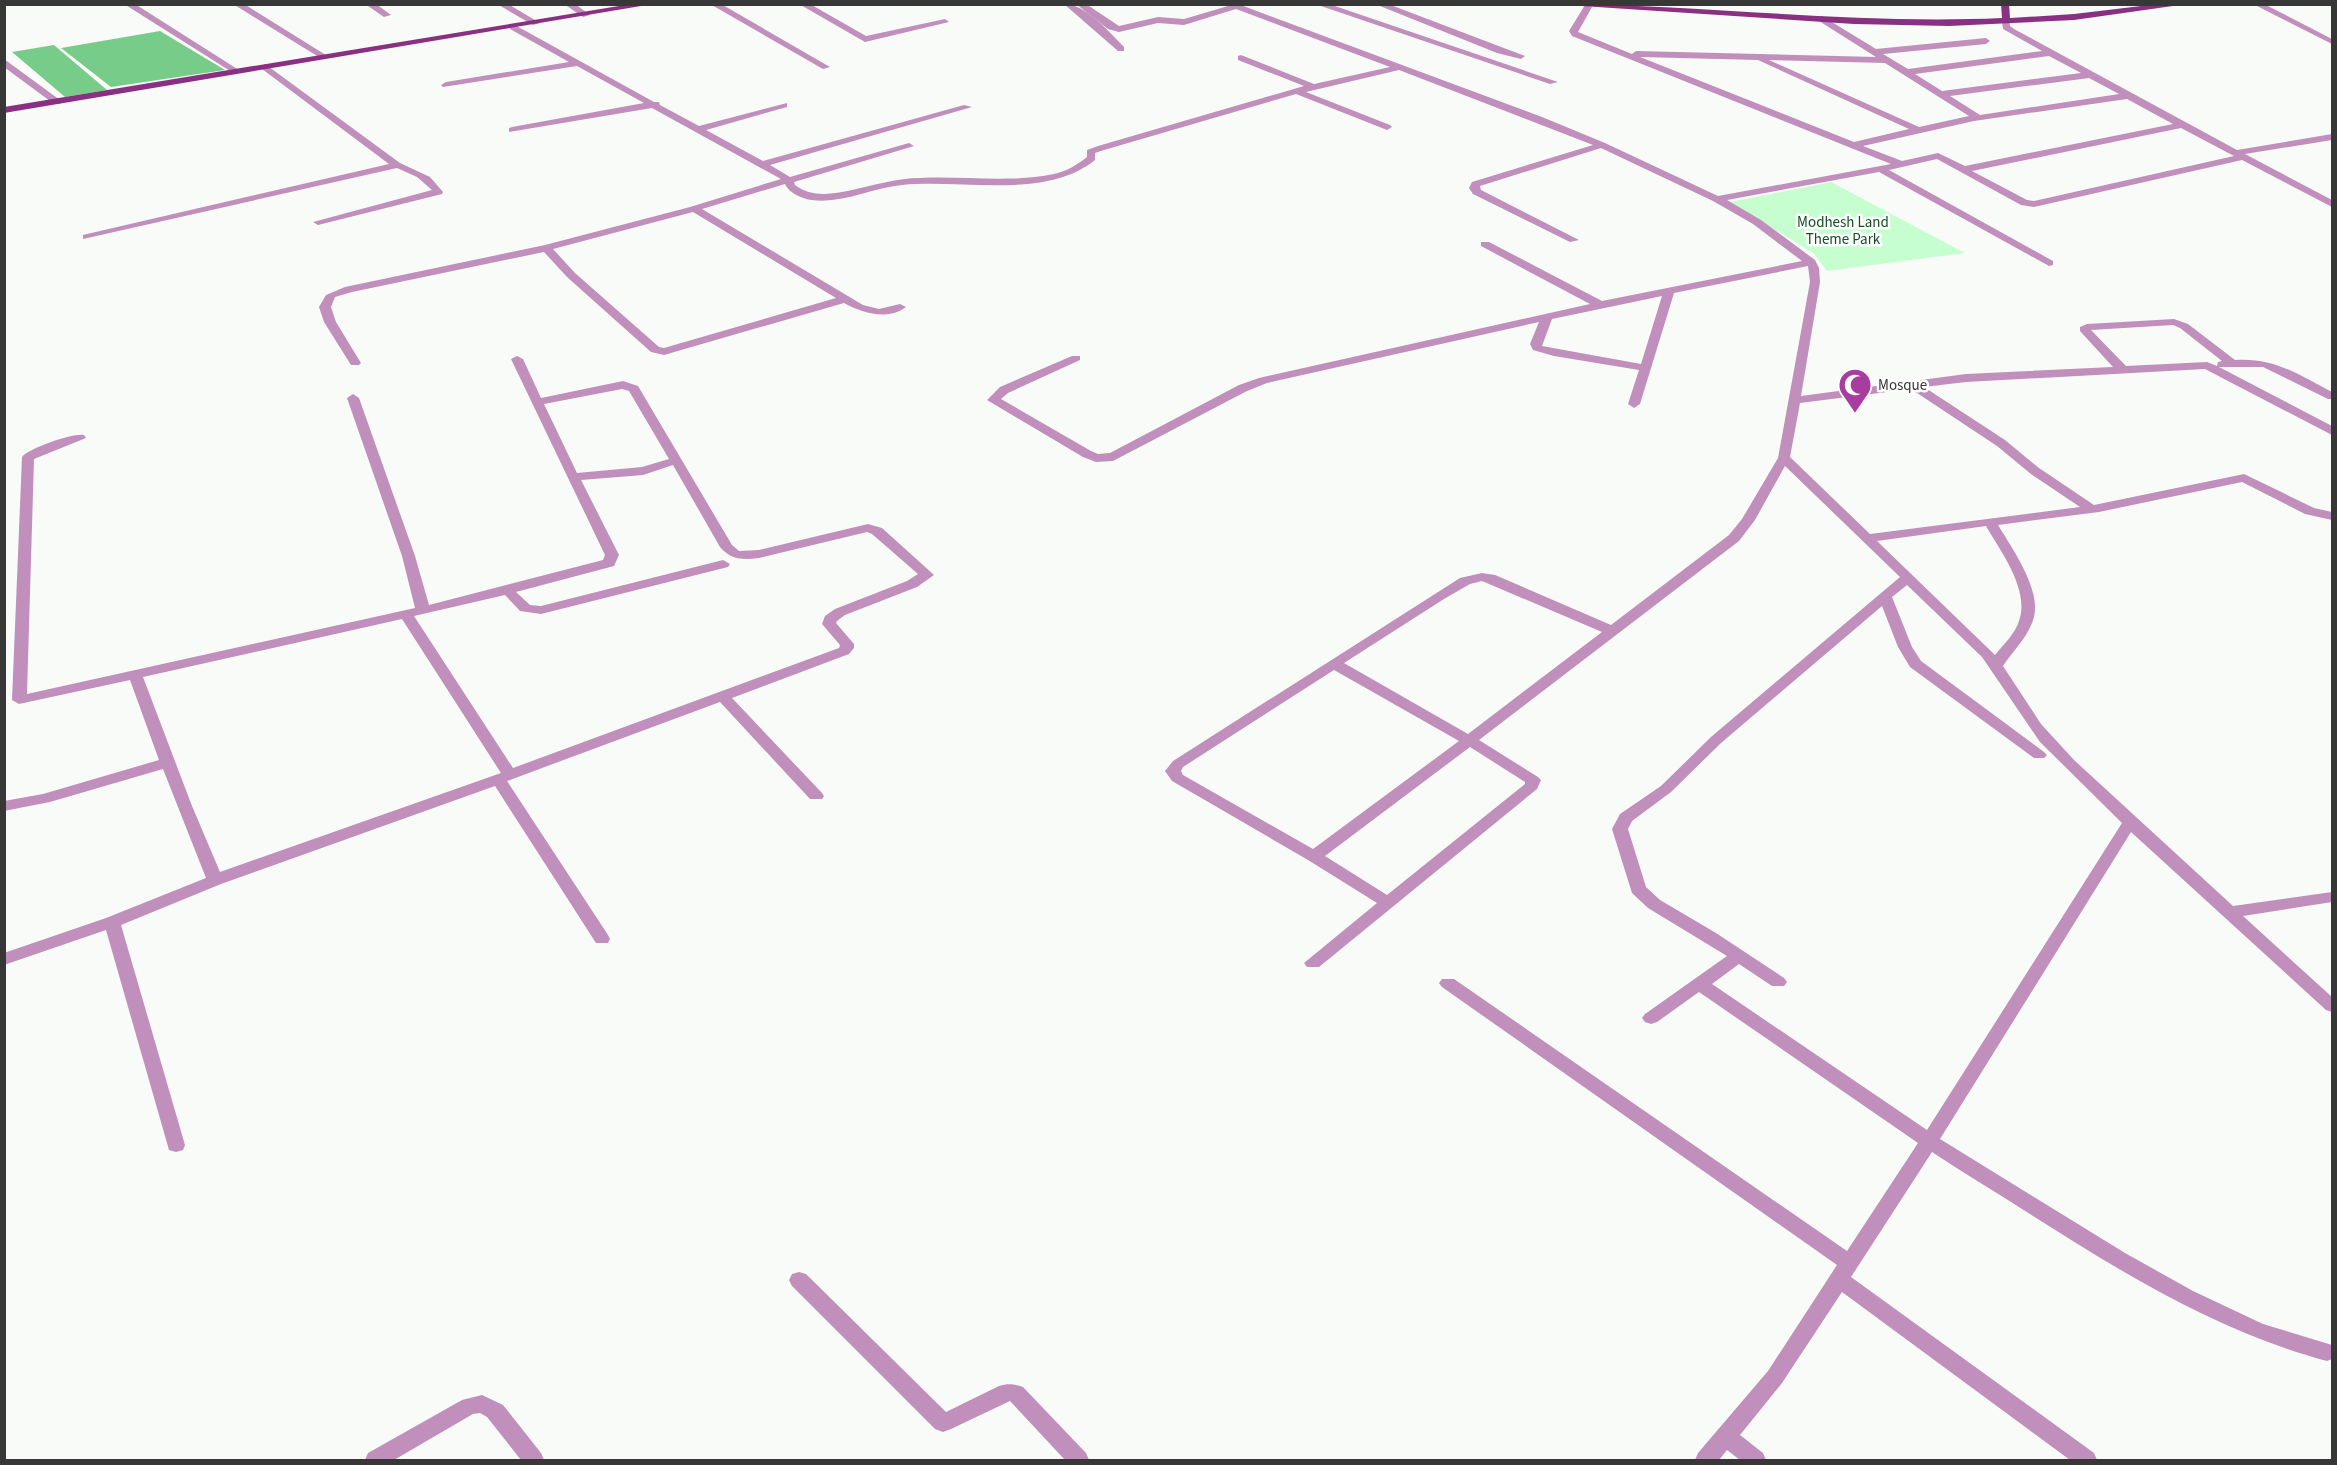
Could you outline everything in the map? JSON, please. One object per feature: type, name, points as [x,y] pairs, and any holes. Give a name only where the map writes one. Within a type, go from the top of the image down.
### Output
[{"type":"main road","points":[[4,110],[649,4]]},
{"type":"main road","points":[[1555,4],[1897,22],[2006,21],[2074,17],[2183,4]]},
{"type":"main road","points":[[2004,4],[2006,21]]},
{"type":"street","points":[[128,4],[238,72]]},
{"type":"street","points":[[237,4],[325,57]]},
{"type":"street","points":[[369,4],[387,15]]},
{"type":"street","points":[[501,4],[536,23]]},
{"type":"street","points":[[568,4],[586,15]]},
{"type":"street","points":[[714,4],[826,67]]},
{"type":"street","points":[[803,4],[868,39],[945,22]]},
{"type":"street","points":[[1068,4],[1098,27],[1121,49]]},
{"type":"street","points":[[1080,4],[1111,27],[1119,29],[1158,20],[1184,22],[1232,6],[1401,67],[1602,145],[1717,200],[1757,222],[1811,262],[1814,268],[1815,282],[1784,458],[1748,520],[1734,538],[1470,741],[1314,856]]},
{"type":"street","points":[[1319,4],[1553,82]]},
{"type":"street","points":[[1378,4],[1500,51],[1521,56]]},
{"type":"street","points":[[2257,4],[2332,42]]},
{"type":"street","points":[[1588,7],[1573,32],[1900,164]]},
{"type":"street","points":[[1822,19],[1974,114],[1977,117],[1975,118]]},
{"type":"street","points":[[2006,21],[2006,27],[2011,31],[2050,53],[2332,204]]},
{"type":"street","points":[[513,27],[764,164],[789,180],[790,186],[802,194],[821,197],[918,180],[992,181],[1064,176],[1088,164],[1092,158],[1090,152],[1101,148],[1296,91],[1401,67]]},
{"type":"street","points":[[1875,52],[1986,41]]},
{"type":"street","points":[[1624,53],[1888,60]]},
{"type":"street","points":[[1907,72],[2050,53]]},
{"type":"street","points":[[1756,57],[1918,130]]},
{"type":"street","points":[[1241,58],[1313,87]]},
{"type":"street","points":[[4,62],[57,102]]},
{"type":"street","points":[[446,85],[579,63]]},
{"type":"street","points":[[265,67],[397,165],[412,171],[436,187],[438,192],[318,222]]},
{"type":"street","points":[[1942,94],[2090,75]]},
{"type":"street","points":[[1296,91],[1388,127]]},
{"type":"street","points":[[1853,144],[1975,118],[2128,96]]},
{"type":"street","points":[[512,130],[656,104]]},
{"type":"street","points":[[700,129],[784,105]]},
{"type":"street","points":[[764,164],[967,106]]},
{"type":"street","points":[[1966,169],[2181,124]]},
{"type":"street","points":[[1717,200],[1938,156],[2025,202],[2034,204],[2240,155],[2332,137]]},
{"type":"street","points":[[1574,240],[1477,192],[1474,188],[1476,184],[1602,145]]},
{"type":"street","points":[[355,363],[330,322],[325,307],[331,295],[349,289],[546,248],[694,209],[909,146]]},
{"type":"street","points":[[87,237],[397,165]]},
{"type":"street","points":[[1880,169],[2049,263]]},
{"type":"street","points":[[694,209],[869,311],[879,312],[900,307]]},
{"type":"street","points":[[1485,244],[1555,279],[1600,305]]},
{"type":"street","points":[[546,248],[571,275],[646,343],[655,350],[664,352],[846,299]]},
{"type":"street","points":[[1076,358],[1004,390],[993,400],[1087,454],[1103,459],[1113,457],[1243,388],[1263,380],[1600,305],[1811,262]]},
{"type":"street","points":[[1634,404],[1669,291]]},
{"type":"street","points":[[1547,317],[1536,344],[1537,348],[1554,354],[1645,368]]},
{"type":"street","points":[[2122,369],[2084,329],[2174,322],[2184,326],[2232,363]]},
{"type":"street","points":[[80,438],[28,457],[12,702],[406,614],[609,563],[612,555],[518,359]]},
{"type":"street","points":[[1794,400],[1912,384],[2015,374],[2253,362],[2266,364],[2332,396]]},
{"type":"street","points":[[2207,365],[2332,431]]},
{"type":"street","points":[[1912,384],[2001,443],[2035,471],[2092,509]]},
{"type":"street","points":[[4,959],[112,922],[215,880],[504,777],[844,651],[847,644],[829,624],[830,619],[840,612],[912,585],[927,575],[877,531],[868,528],[759,554],[745,556],[735,554],[718,534],[634,389],[623,385],[537,402]]},
{"type":"street","points":[[353,398],[365,441],[381,477],[418,586],[423,610]]},
{"type":"street","points":[[1784,458],[1996,665],[2037,728],[2105,799],[2332,1006]]},
{"type":"street","points":[[573,477],[643,471],[677,460]]},
{"type":"street","points":[[1866,538],[2092,509],[2244,478],[2310,511],[2332,516]]},
{"type":"street","points":[[1989,522],[2018,571],[2029,612],[2026,622],[1996,665]]},
{"type":"street","points":[[508,590],[521,608],[530,611],[541,610],[723,564]]},
{"type":"street","points":[[1387,902],[1314,856],[1177,778],[1173,771],[1178,764],[1333,663],[1465,581],[1482,577],[1490,578],[1613,630]]},
{"type":"street","points":[[1778,982],[1654,904],[1638,890],[1620,829],[1626,818],[1672,784],[1725,732],[1907,578]]},
{"type":"street","points":[[1885,596],[1905,647],[1915,664],[2039,755]]},
{"type":"street","points":[[406,614],[602,939]]},
{"type":"street","points":[[1313,963],[1532,786],[1533,780],[1470,741],[1333,663]]},
{"type":"street","points":[[135,675],[167,763],[215,880]]},
{"type":"street","points":[[722,696],[816,796]]},
{"type":"street","points":[[4,806],[44,799],[167,763]]},
{"type":"street","points":[[1706,1461],[1775,1377],[1929,1141],[2130,822]]},
{"type":"street","points":[[2231,912],[2332,897]]},
{"type":"street","points":[[112,922],[176,1145]]},
{"type":"street","points":[[1651,1018],[1740,956]]},
{"type":"street","points":[[1448,982],[1844,1271],[2086,1461]]},
{"type":"street","points":[[1701,985],[1929,1141],[2115,1257],[2183,1295],[2282,1340],[2327,1352]]},
{"type":"street","points":[[800,1280],[943,1423],[1006,1392],[1016,1393],[1078,1461]]},
{"type":"street","points":[[376,1461],[469,1406],[482,1404],[495,1411],[533,1461]]},
{"type":"street","points":[[1726,1436],[1755,1461]]},
{"type":"green space","points":[[160,31],[225,70],[111,87],[61,48]]},
{"type":"green space","points":[[54,45],[107,90],[65,97],[12,52]]},
{"type":"green space","name":"Modhesh Land Theme Park","points":[[1831,182],[1965,253],[1827,271],[1813,253],[1730,202]]},
{"type":"place","name":"Mosque","points":[[1855,414]]}]
